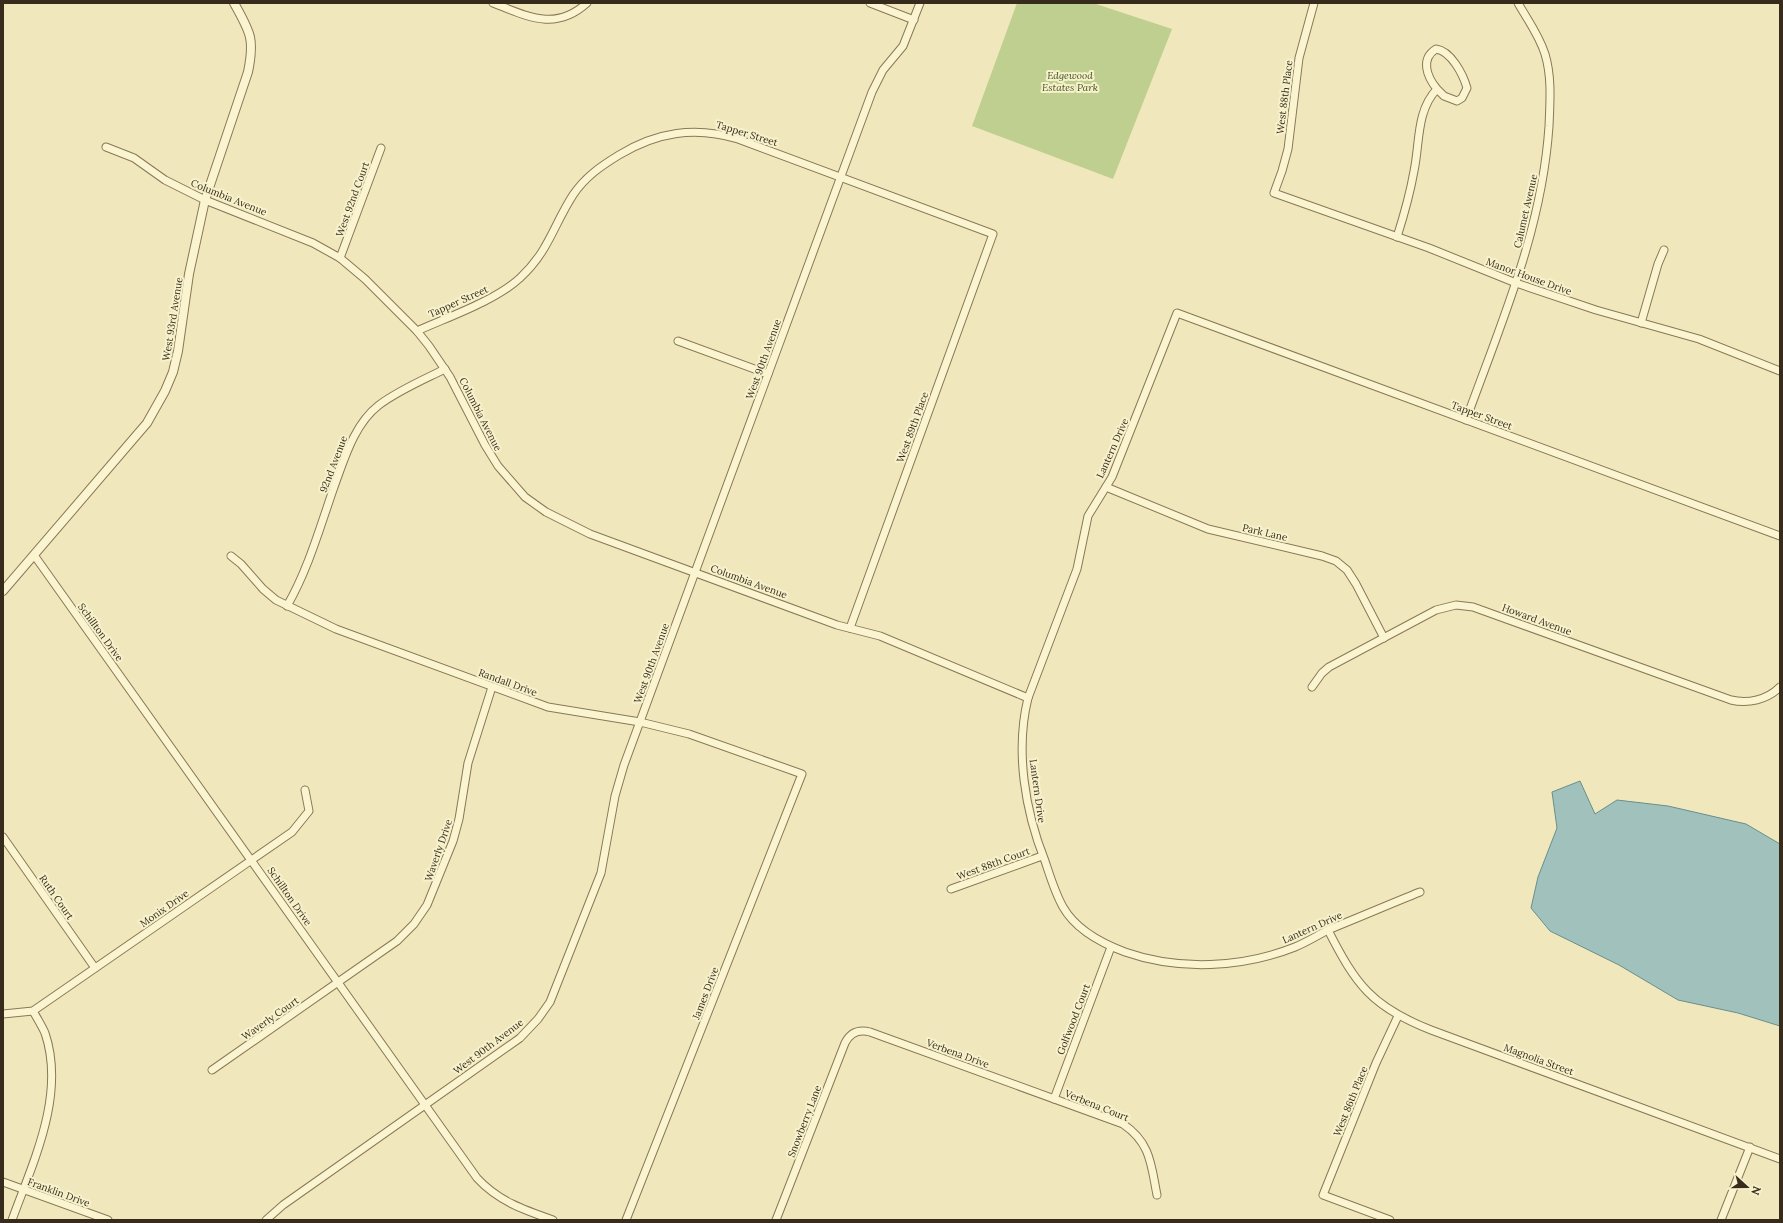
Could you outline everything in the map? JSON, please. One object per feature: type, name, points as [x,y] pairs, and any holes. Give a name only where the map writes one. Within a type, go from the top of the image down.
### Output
[{"type":"street","name":"West 93rd Avenue","points":[[3,591],[147,423],[165,391],[173,372],[178,351],[189,274],[205,200],[248,72],[252,50],[249,32],[234,3]]},
{"type":"street","points":[[493,3],[534,18],[548,20],[568,16],[587,3]]},
{"type":"street","points":[[870,3],[914,20]]},
{"type":"street","name":"West 90th Avenue","points":[[266,1220],[283,1205],[520,1038],[538,1020],[550,1002],[600,877],[619,782],[640,722],[840,176],[875,85],[883,70],[903,46],[920,3]]},
{"type":"street","name":"West 88th Place","points":[[1274,193],[1288,149],[1299,58],[1314,3]]},
{"type":"street","name":"Calumet Avenue","points":[[1466,420],[1527,250],[1539,205],[1546,156],[1550,104],[1548,69],[1545,53],[1518,3]]},
{"type":"street","points":[[1436,49],[1443,50],[1449,54],[1467,88],[1462,98],[1457,101],[1444,96],[1436,89],[1430,80],[1426,60],[1430,53],[1436,49]]},
{"type":"street","points":[[1397,237],[1413,177],[1421,116],[1425,103],[1436,89]]},
{"type":"street","name":"Tapper Street","points":[[417,331],[509,288],[540,257],[552,237],[566,207],[584,181],[610,160],[641,143],[658,136],[696,131],[724,135],[840,176],[993,234]]},
{"type":"street","name":"Columbia Avenue","points":[[106,148],[134,158],[165,180],[205,200],[306,240],[340,258],[365,279],[417,331],[445,369],[489,454],[517,489],[531,502],[577,529],[837,624],[880,636],[1028,698]]},
{"type":"street","name":"West 92nd Court","points":[[340,258],[382,148]]},
{"type":"street","name":"Manor House Drive","points":[[1274,193],[1397,237],[1516,283],[1725,348],[1780,371]]},
{"type":"street","name":"West 89th Place","points":[[850,628],[993,234]]},
{"type":"street","points":[[1641,323],[1658,264],[1664,250]]},
{"type":"street","name":"Tapper Street","points":[[1177,313],[1780,536]]},
{"type":"street","name":"Lantern Drive","points":[[1177,313],[1112,477],[1088,516],[1077,570],[1028,698],[1022,734],[1024,779],[1029,815],[1042,856],[1063,906],[1090,936],[1111,947],[1132,955],[1164,962],[1210,964],[1255,959],[1270,955],[1294,947],[1328,930],[1420,892]]},
{"type":"street","points":[[678,341],[768,374]]},
{"type":"street","name":"92nd Avenue","points":[[286,606],[299,586],[342,465],[355,435],[378,406],[398,393],[445,369]]},
{"type":"street","name":"Park Lane","points":[[1106,487],[1208,529],[1322,556],[1336,561],[1352,576],[1384,638]]},
{"type":"street","name":"Schillton Drive","points":[[34,555],[477,1178],[490,1191],[504,1201],[553,1220]]},
{"type":"street","name":"Randall Drive","points":[[231,556],[241,564],[262,589],[286,606],[336,629],[556,709],[640,722],[697,736],[802,774]]},
{"type":"street","name":"Howard Avenue","points":[[1312,687],[1322,673],[1329,668],[1440,608],[1456,605],[1467,606],[1731,700],[1746,702],[1770,695],[1780,687]]},
{"type":"street","name":"Waverly Drive","points":[[339,982],[403,936],[420,917],[430,899],[457,828],[468,763],[492,687]]},
{"type":"street","name":"James Drive","points":[[626,1220],[802,774]]},
{"type":"street","name":"Monix Drive","points":[[3,1014],[33,1011],[292,832],[309,810],[305,790]]},
{"type":"street","name":"Ruth Court","points":[[3,837],[95,968]]},
{"type":"street","name":"West 88th Court","points":[[951,889],[1042,856]]},
{"type":"street","name":"Magnolia Street","points":[[1328,930],[1356,980],[1371,996],[1398,1016],[1431,1030],[1780,1159]]},
{"type":"street","name":"Golfwood Court","points":[[1054,1099],[1111,947]]},
{"type":"street","name":"Waverly Court","points":[[212,1070],[339,982]]},
{"type":"street","points":[[12,1220],[44,1129],[51,1103],[50,1056],[44,1032],[33,1011]]},
{"type":"street","name":"West 86th Place","points":[[1390,1220],[1323,1196],[1379,1056],[1398,1016]]},
{"type":"street","name":"Verbena Drive","points":[[855,1032],[870,1032],[1054,1099]]},
{"type":"street","name":"Snowberry Lane","points":[[776,1220],[846,1044],[855,1032]]},
{"type":"street","name":"Verbena Court","points":[[1054,1099],[1117,1121],[1135,1133],[1149,1156],[1157,1195]]},
{"type":"street","points":[[1721,1220],[1750,1148]]},
{"type":"street","name":"Franklin Drive","points":[[3,1182],[108,1220]]},
{"type":"green space","name":"Edgewood Estates Park","points":[[1017,3],[1093,3],[1172,29],[1113,179],[972,126]]},
{"type":"water","points":[[1580,781],[1595,814],[1617,800],[1668,806],[1746,824],[1780,844],[1780,1026],[1738,1013],[1678,1000],[1619,965],[1550,931],[1531,908],[1538,877],[1557,828],[1552,792]]}]
